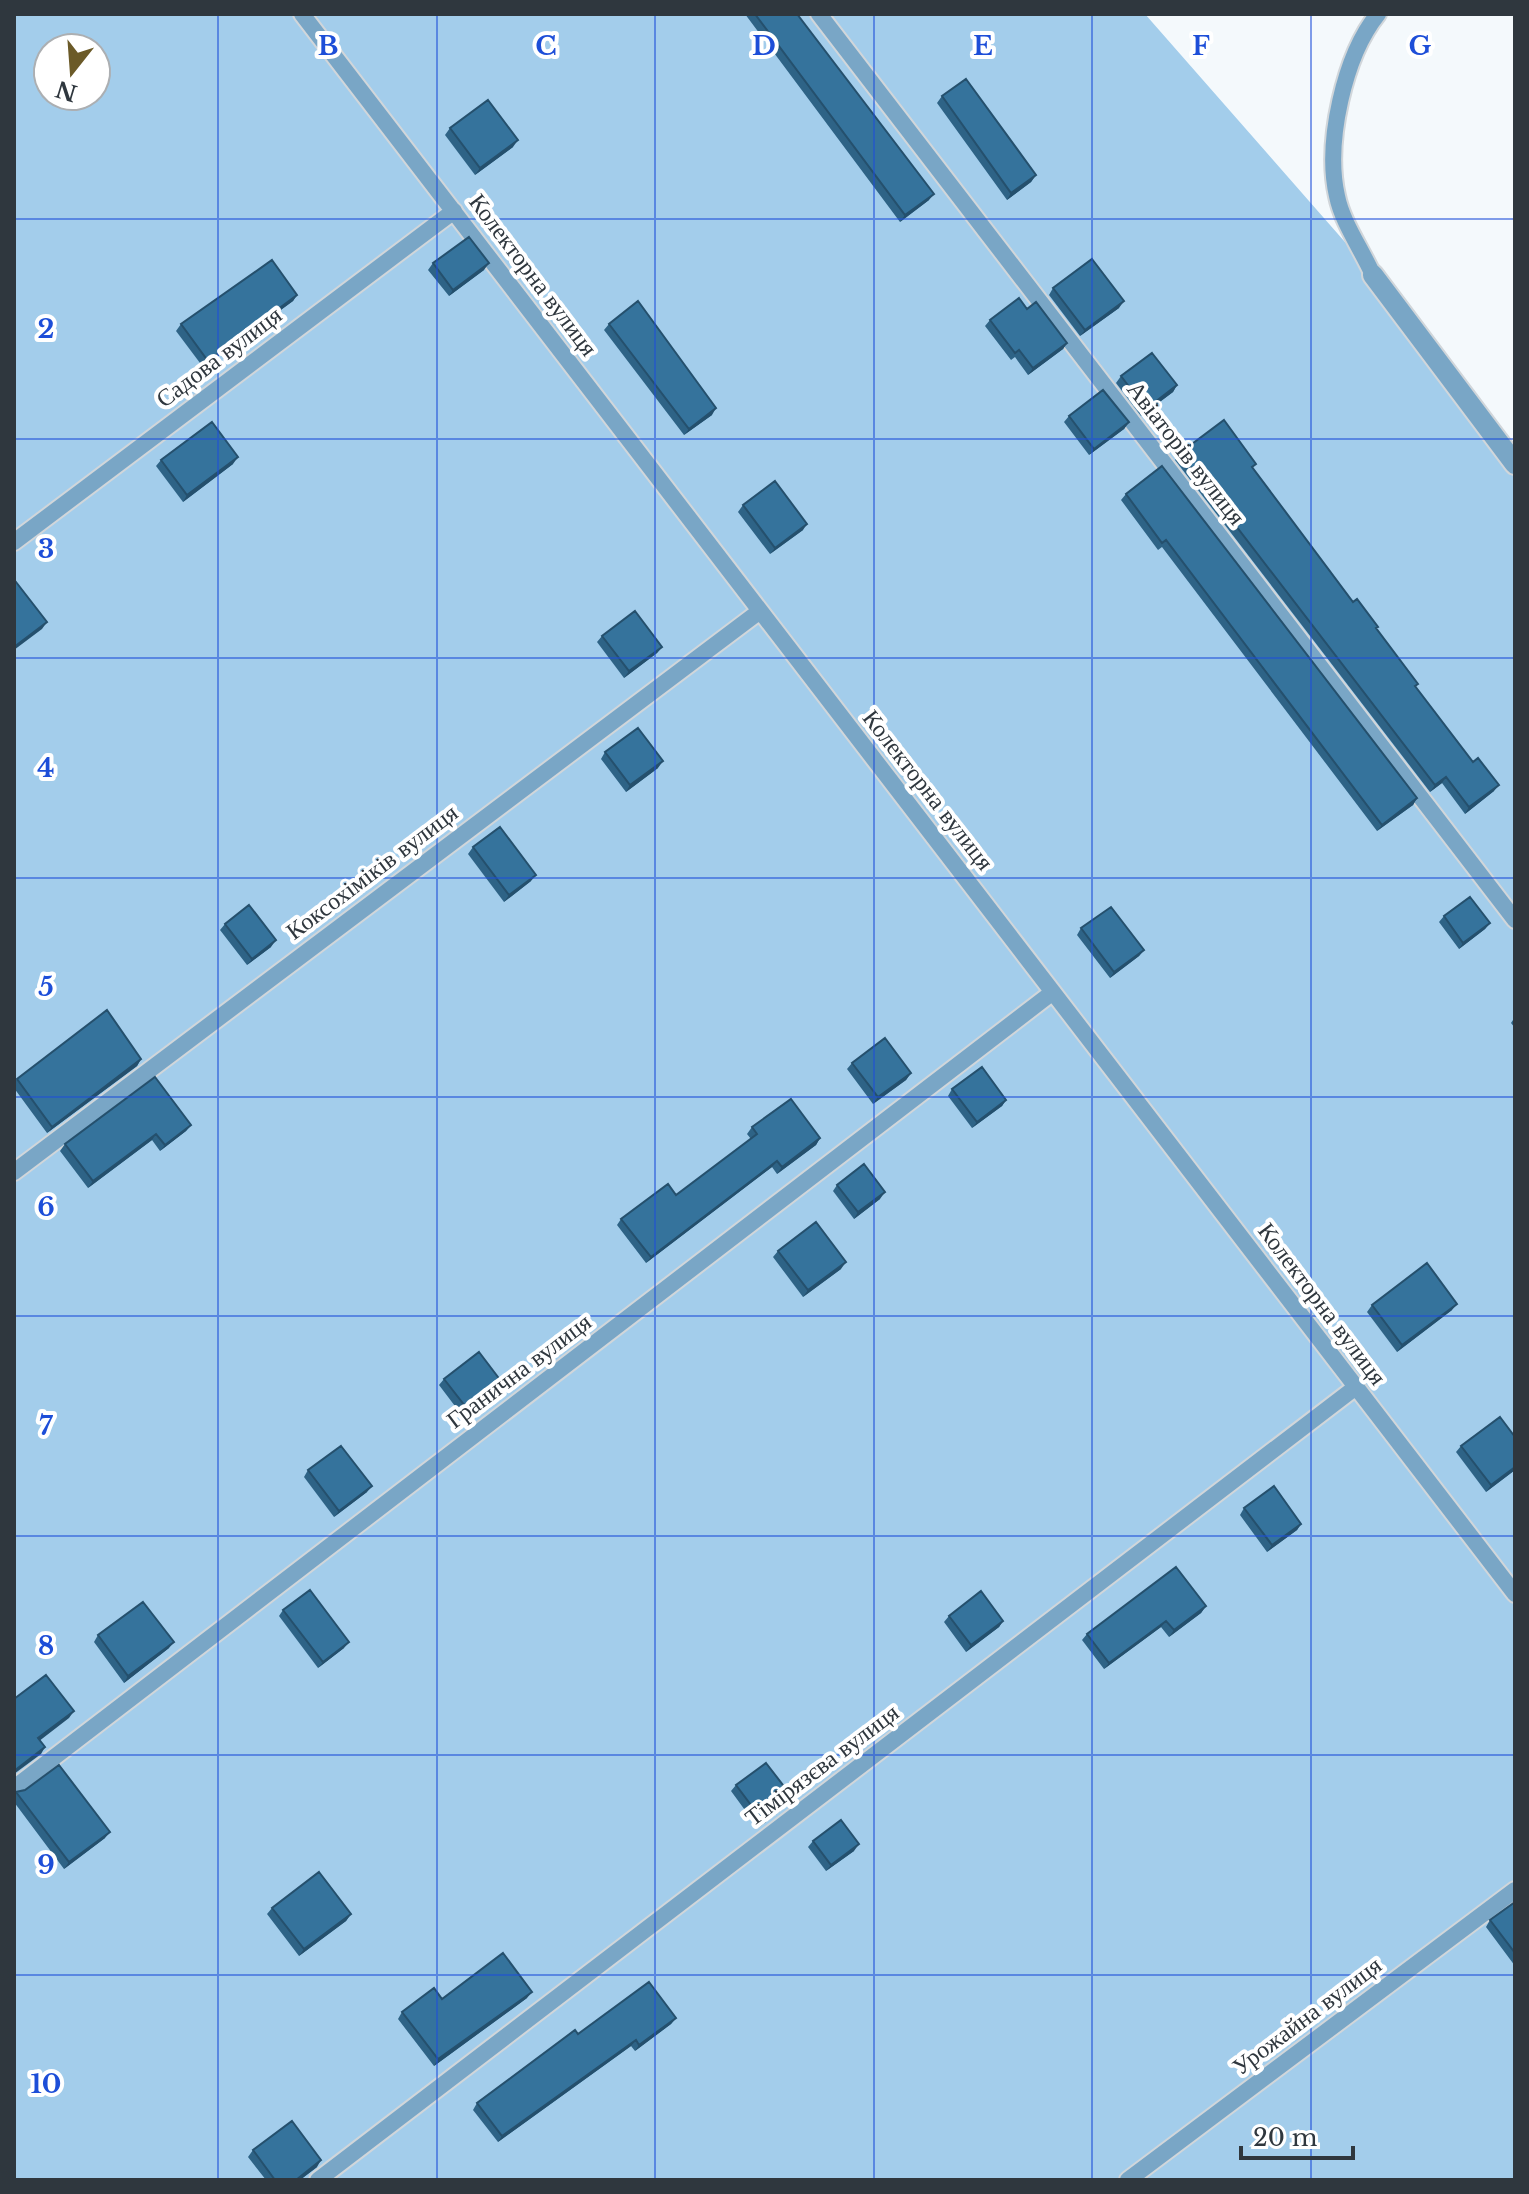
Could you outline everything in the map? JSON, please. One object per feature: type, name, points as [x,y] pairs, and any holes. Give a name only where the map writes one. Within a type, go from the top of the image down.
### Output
[{"type":"street","points":[[1373,275],[1515,464]]},
{"type":"lane","name":"Колекторна вулиця","points":[[302,14],[1515,1594]]},
{"type":"lane","name":"Авіаторів вулиця","points":[[819,14],[1515,920]]},
{"type":"lane","points":[[1373,275],[1337,196],[1335,112],[1365,30],[1378,14]]},
{"type":"lane","name":"Садова вулиця","points":[[14,542],[454,211]]},
{"type":"lane","name":"Коксохіміків вулиця","points":[[14,1172],[760,611]]},
{"type":"lane","name":"Гранична вулиця","points":[[14,1788],[1053,992]]},
{"type":"lane","name":"Тімірязєва вулиця","points":[[318,2180],[1356,1387]]},
{"type":"lane","name":"Урожайна вулиця","points":[[1128,2180],[1515,1890]]},
{"type":"shaded area","points":[[14,14],[1145,14],[1373,274],[1515,464],[1515,2180],[14,2180]]},
{"type":"building","points":[[755,14],[797,14],[934,194],[905,215]]},
{"type":"building","points":[[966,79],[1036,175],[1011,193],[942,96]]},
{"type":"building","points":[[488,100],[518,140],[480,168],[450,128]]},
{"type":"building","points":[[469,237],[489,263],[453,290],[433,263]]},
{"type":"building","points":[[1092,259],[1124,301],[1085,330],[1053,288]]},
{"type":"building","points":[[272,260],[297,295],[208,361],[181,324]]},
{"type":"building","points":[[1019,298],[1027,309],[1036,302],[1067,343],[1033,368],[1019,350],[1015,353],[990,320]]},
{"type":"building","points":[[638,301],[716,408],[689,429],[609,324]]},
{"type":"building","points":[[1152,353],[1177,385],[1146,409],[1121,376]]},
{"type":"building","points":[[1103,390],[1129,422],[1094,449],[1069,416]]},
{"type":"building","points":[[1224,420],[1256,464],[1252,467],[1353,602],[1357,599],[1378,627],[1418,684],[1415,686],[1473,762],[1478,758],[1499,785],[1469,807],[1446,777],[1435,785],[1180,453]]},
{"type":"building","points":[[212,422],[238,457],[187,495],[161,460]]},
{"type":"building","points":[[1162,466],[1417,798],[1382,825],[1166,540],[1162,543],[1126,494]]},
{"type":"building","points":[[775,481],[807,524],[775,548],[743,505]]},
{"type":"building","points":[[14,583],[47,622],[14,647]]},
{"type":"building","points":[[635,611],[662,647],[629,671],[602,636]]},
{"type":"building","points":[[638,728],[663,761],[630,785],[605,752]]},
{"type":"building","points":[[500,827],[536,875],[509,895],[473,847]]},
{"type":"building","points":[[1470,897],[1490,923],[1463,943],[1444,916]]},
{"type":"building","points":[[249,905],[276,940],[252,959],[225,924]]},
{"type":"building","points":[[1111,907],[1144,950],[1114,972],[1081,928]]},
{"type":"building","points":[[107,1010],[141,1059],[52,1127],[17,1079]]},
{"type":"building","points":[[885,1038],[911,1073],[878,1097],[852,1063]]},
{"type":"building","points":[[982,1067],[1006,1100],[977,1122],[952,1089]]},
{"type":"building","points":[[155,1077],[191,1125],[165,1145],[156,1134],[93,1181],[65,1144]]},
{"type":"building","points":[[791,1099],[820,1138],[782,1167],[777,1161],[651,1257],[621,1219],[668,1184],[676,1195],[757,1134],[752,1127]]},
{"type":"building","points":[[864,1164],[885,1192],[858,1212],[837,1185]]},
{"type":"building","points":[[816,1222],[846,1262],[808,1290],[778,1251]]},
{"type":"building","points":[[1427,1263],[1457,1304],[1402,1345],[1372,1305]]},
{"type":"building","points":[[479,1352],[504,1385],[469,1411],[444,1379]]},
{"type":"building","points":[[1500,1417],[1515,1437],[1515,1467],[1491,1485],[1461,1446]]},
{"type":"building","points":[[341,1446],[372,1486],[339,1511],[308,1470]]},
{"type":"building","points":[[1274,1486],[1301,1524],[1272,1545],[1244,1508]]},
{"type":"building","points":[[1176,1567],[1206,1606],[1174,1630],[1166,1621],[1109,1663],[1087,1634]]},
{"type":"building","points":[[310,1590],[349,1642],[323,1662],[283,1610]]},
{"type":"building","points":[[981,1591],[1003,1621],[971,1645],[949,1616]]},
{"type":"building","points":[[143,1602],[174,1642],[128,1676],[98,1635]]},
{"type":"building","points":[[46,1675],[74,1711],[38,1738],[45,1747],[14,1771],[14,1699]]},
{"type":"building","points":[[766,1763],[793,1798],[763,1821],[736,1785]]},
{"type":"building","points":[[59,1765],[110,1832],[69,1862],[16,1792],[25,1790]]},
{"type":"building","points":[[841,1820],[859,1844],[831,1865],[813,1841]]},
{"type":"building","points":[[319,1872],[351,1914],[304,1949],[272,1908]]},
{"type":"building","points":[[1515,1902],[1515,1953],[1490,1920]]},
{"type":"building","points":[[503,1953],[532,1992],[438,2059],[402,2012],[434,1988],[442,1999]]},
{"type":"building","points":[[649,1982],[676,2018],[639,2045],[636,2040],[502,2136],[477,2103],[575,2030],[578,2034]]},
{"type":"building","points":[[292,2121],[321,2160],[296,2180],[275,2180],[253,2150]]}]
